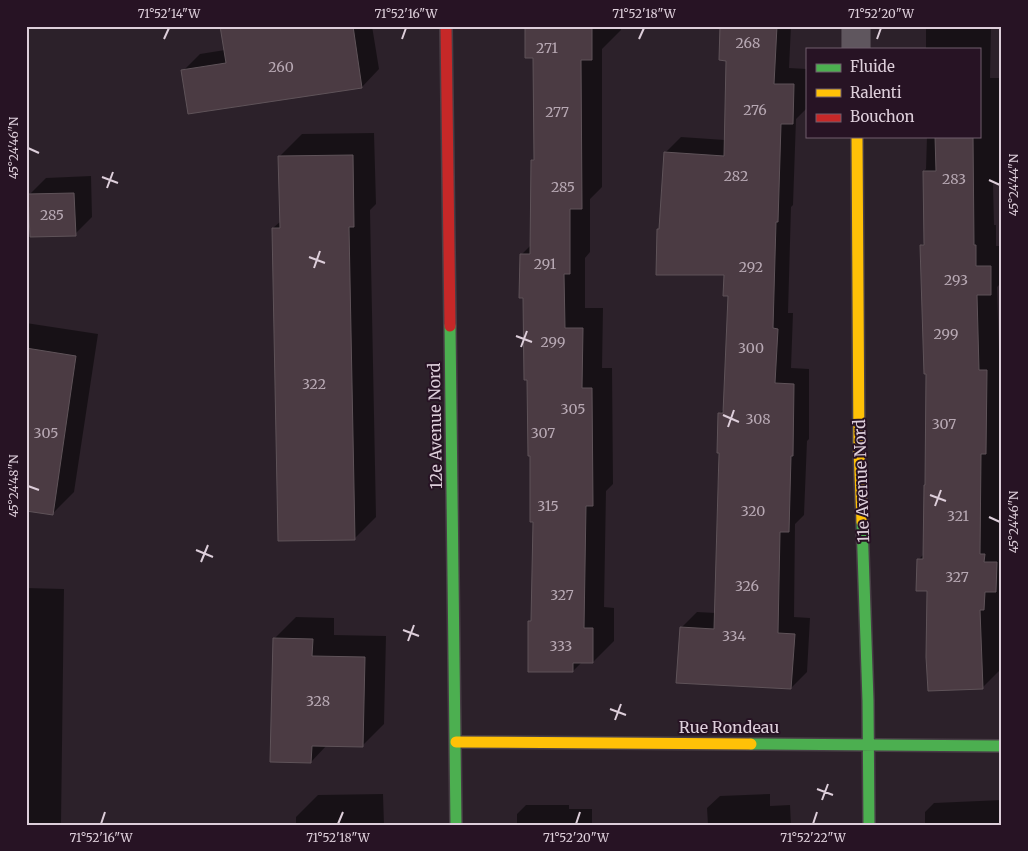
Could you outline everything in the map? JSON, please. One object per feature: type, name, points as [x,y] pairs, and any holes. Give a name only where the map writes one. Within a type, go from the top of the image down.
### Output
[{"type":"street","name":"12e Avenue Nord","points":[[446,26],[456,825]]},
{"type":"street","points":[[856,26],[856,48]]},
{"type":"street","name":"11e Avenue Nord","points":[[857,138],[859,450],[869,744],[869,825]]},
{"type":"street","name":"Rue Rondeau","points":[[456,742],[1002,746]]},
{"type":"building","points":[[220,26],[353,26],[362,88],[188,114],[181,70],[226,63]]},
{"type":"building","points":[[525,26],[592,26],[592,60],[581,60],[582,209],[570,209],[570,274],[564,274],[565,328],[583,328],[582,388],[592,388],[593,506],[586,506],[584,628],[593,628],[593,663],[573,663],[573,672],[528,672],[528,621],[531,621],[533,522],[530,522],[530,456],[528,456],[527,380],[524,380],[523,298],[519,298],[520,254],[530,254],[531,160],[534,160],[533,58],[525,58]]},
{"type":"building","points":[[720,26],[777,26],[774,84],[794,84],[793,124],[781,124],[773,328],[778,329],[775,383],[794,384],[789,532],[780,532],[778,633],[795,634],[791,689],[676,683],[680,627],[714,629],[719,453],[717,453],[718,413],[723,413],[728,296],[723,296],[724,275],[656,275],[657,229],[659,229],[664,152],[724,156],[726,61],[719,60]]},
{"type":"building","points":[[935,138],[973,138],[974,245],[976,245],[976,266],[991,266],[991,295],[977,295],[979,370],[987,370],[986,454],[981,454],[980,554],[985,554],[984,562],[997,562],[996,592],[985,592],[984,610],[980,610],[983,689],[928,691],[926,657],[927,591],[916,591],[917,559],[923,559],[925,485],[926,374],[924,374],[920,245],[924,245],[923,171],[936,171]]},
{"type":"building","points":[[353,155],[354,227],[349,227],[355,540],[278,541],[272,228],[280,228],[278,156]]},
{"type":"building","points":[[74,193],[76,236],[30,237],[28,194]]},
{"type":"building","points":[[26,348],[76,356],[53,515],[26,511]]},
{"type":"building","points":[[273,638],[313,639],[312,656],[365,657],[363,747],[312,746],[311,763],[270,762]]},
{"type":"traffic: fast","points":[[450,326],[456,825]]},
{"type":"traffic: fast","points":[[862,522],[868,701],[869,825]]},
{"type":"traffic: fast","points":[[751,744],[1002,746]]},
{"type":"traffic: slow","points":[[857,138],[859,450],[862,522]]},
{"type":"traffic: slow","points":[[456,742],[751,744]]},
{"type":"traffic: jam","points":[[446,26],[450,326]]}]
